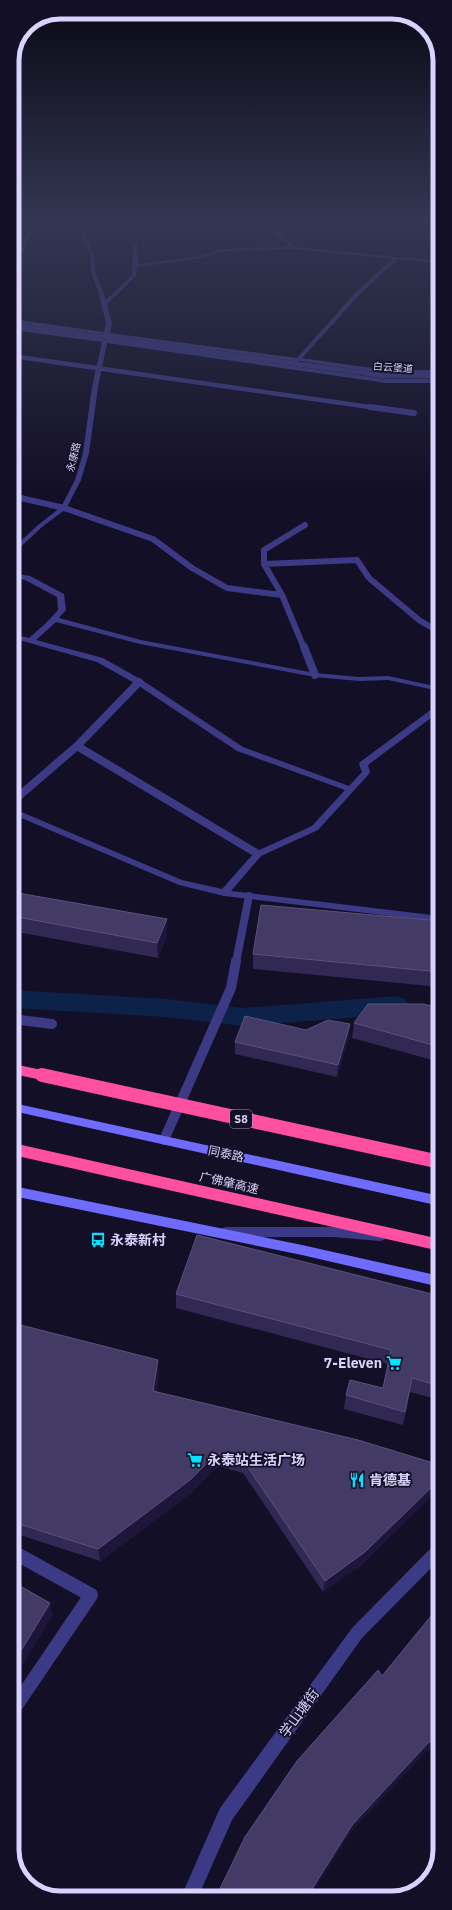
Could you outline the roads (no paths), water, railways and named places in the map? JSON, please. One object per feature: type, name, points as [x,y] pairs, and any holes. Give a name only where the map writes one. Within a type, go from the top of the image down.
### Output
[{"type":"highway","name":"S8","points":[[19,1071],[433,1160]]},
{"type":"highway","name":"广佛肇高速","points":[[19,1151],[433,1244]]},
{"type":"highway","points":[[19,1155],[99,1169]]},
{"type":"main road","name":"同泰路","points":[[19,1109],[433,1199]]},
{"type":"main road","points":[[19,1192],[302,1250],[433,1280]]},
{"type":"street","points":[[106,312],[109,322],[108,333]]},
{"type":"street","points":[[292,367],[339,312]]},
{"type":"street","points":[[19,322],[384,371],[433,371]]},
{"type":"street","name":"白云堡道","points":[[19,326],[386,376],[433,376]]},
{"type":"street","points":[[19,329],[106,340],[386,381],[433,381]]},
{"type":"street","name":"永康路","points":[[19,546],[40,526],[64,508],[78,480],[86,453],[95,387],[108,333]]},
{"type":"street","points":[[19,576],[27,578],[61,596],[62,610],[31,641]]},
{"type":"street","points":[[54,619],[140,642],[315,674],[359,679],[388,678],[433,688]]},
{"type":"street","points":[[19,638],[100,660],[139,682],[240,749],[350,789]]},
{"type":"street","points":[[224,893],[258,854],[315,828],[366,772],[363,764],[433,712]]},
{"type":"street","points":[[19,814],[179,882],[224,893],[433,918]]},
{"type":"street","points":[[212,1232],[333,1232],[380,1236],[433,1245]]},
{"type":"street","name":"学山塘街","points":[[192,1891],[226,1814],[357,1633],[433,1556]]},
{"type":"lane","points":[[19,357],[414,412]]},
{"type":"lane","points":[[19,498],[64,508],[153,539],[192,568],[227,588],[282,595]]},
{"type":"lane","points":[[305,525],[264,550],[264,564],[282,595],[315,674]]},
{"type":"lane","points":[[264,564],[357,560],[369,578],[419,620],[433,628]]},
{"type":"lane","points":[[19,796],[78,746],[139,682]]},
{"type":"lane","points":[[78,746],[258,854]]},
{"type":"lane","points":[[164,1140],[231,988],[249,896]]},
{"type":"lane","points":[[19,1020],[52,1024]]},
{"type":"lane","points":[[19,1555],[91,1595],[19,1701]]},
{"type":"waterway","points":[[19,999],[166,1008],[243,1017],[397,1005]]},
{"type":"place","name":"永泰新村","points":[[98,1240]]},
{"type":"place","name":"7-Eleven","points":[[394,1363]]},
{"type":"place","name":"永泰站生活广场","points":[[195,1460]]},
{"type":"place","name":"肯德基","points":[[357,1480]]}]
